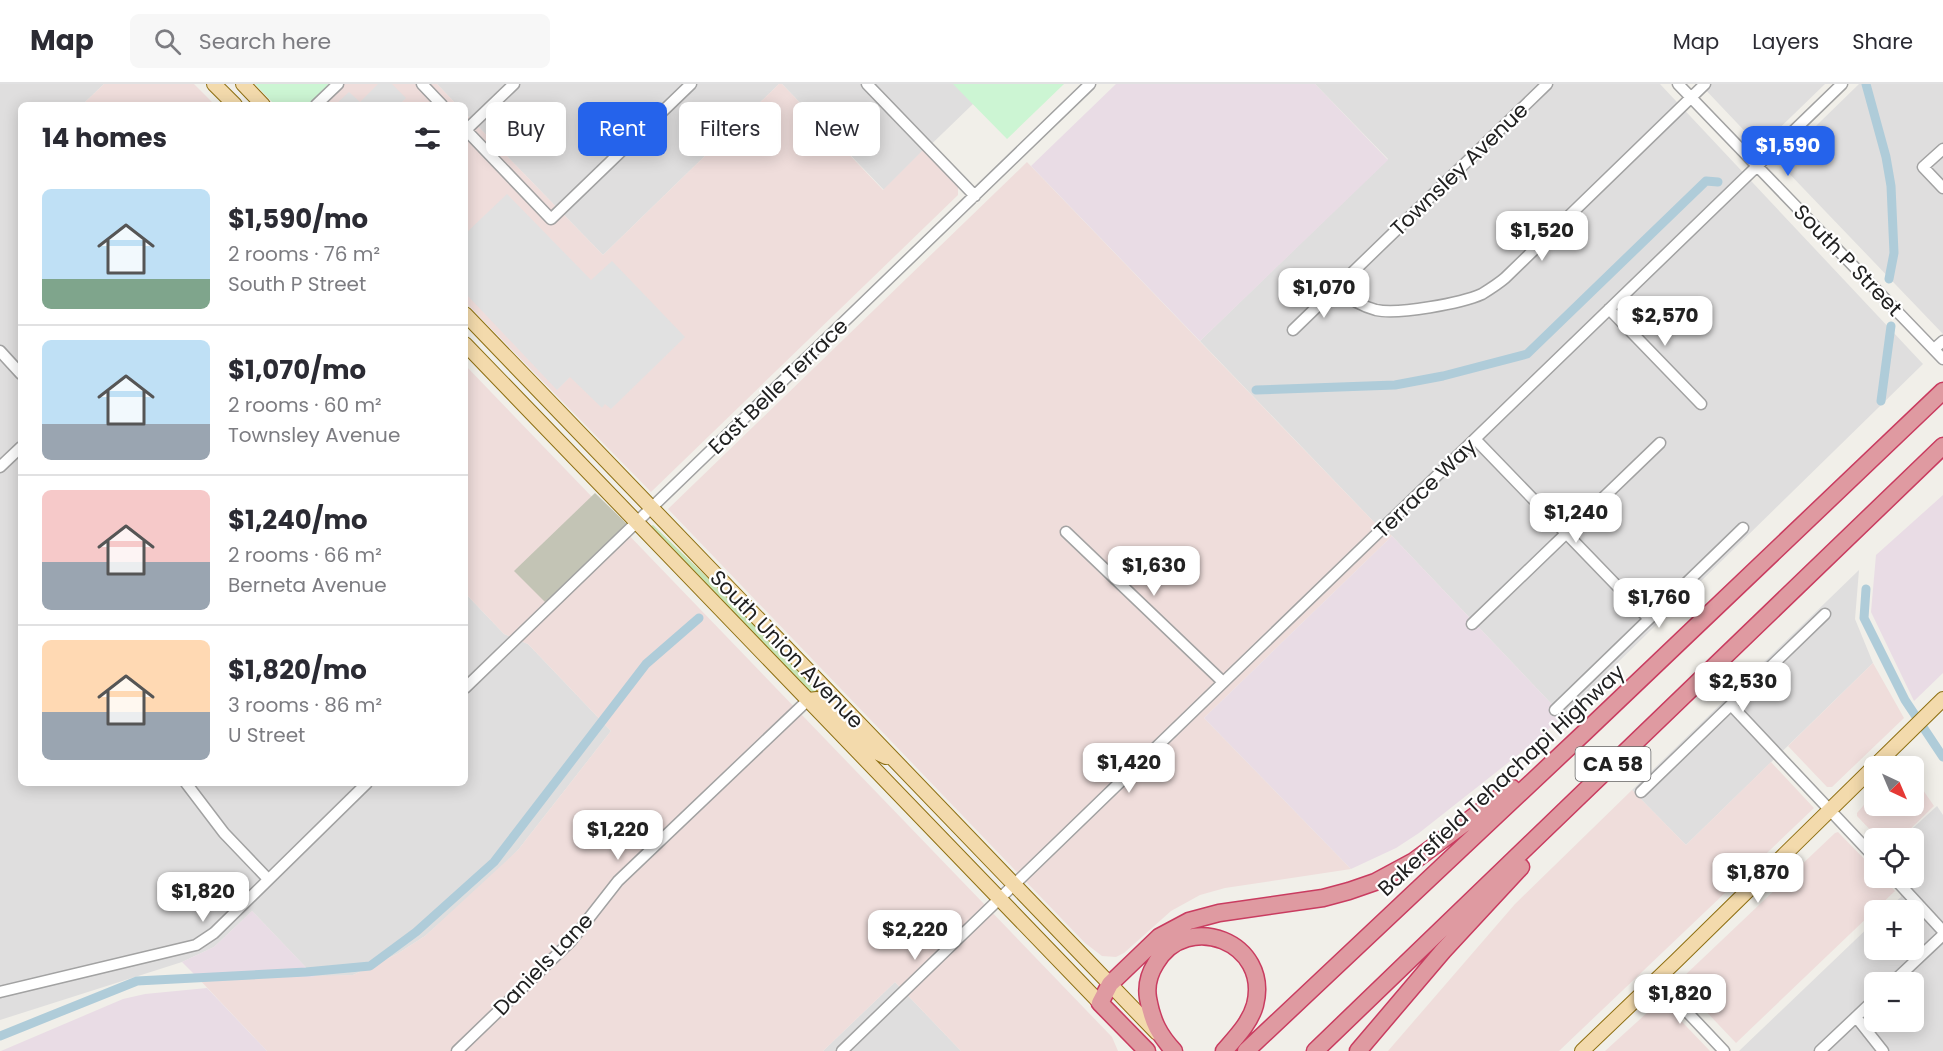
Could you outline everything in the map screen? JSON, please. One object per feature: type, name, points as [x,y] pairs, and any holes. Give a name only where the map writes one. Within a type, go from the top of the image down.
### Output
[{"type":"highway","name":"Bakersfield Tehachapi Highway","points":[[1246,1051],[1941,394]]},
{"type":"highway","name":"CA 58","points":[[1315,1051],[1943,446]]},
{"type":"highway","points":[[1147,1051],[1100,1003],[1110,984],[1160,937],[1189,921],[1218,913],[1323,898],[1349,891],[1395,873],[1433,848],[1584,732]]},
{"type":"highway","points":[[1358,1051],[1443,951],[1610,768]]},
{"type":"highway","points":[[1174,1051],[1161,1036],[1150,1009],[1147,989],[1152,970],[1172,945],[1185,940],[1207,937],[1222,939],[1233,944],[1246,957],[1257,989],[1255,1005],[1248,1020],[1224,1051]]},
{"type":"highway","points":[[1119,1023],[1134,1051]]},
{"type":"main road","points":[[214,84],[232,102]]},
{"type":"main road","points":[[243,84],[260,102]]},
{"type":"main road","name":"South Union Avenue","points":[[468,318],[893,759],[1100,1003]]},
{"type":"main road","name":"South Union Avenue","points":[[468,347],[808,700],[1007,892],[1110,984],[1161,1036]]},
{"type":"main road","points":[[808,700],[817,699],[823,702],[870,749],[893,759]]},
{"type":"main road","points":[[1582,1051],[1943,699]]},
{"type":"street","points":[[319,102],[338,84]]},
{"type":"street","points":[[422,84],[439,102]]},
{"type":"street","points":[[468,128],[514,84]]},
{"type":"street","points":[[468,132],[552,219],[691,84]]},
{"type":"street","points":[[867,84],[975,196]]},
{"type":"street","name":"East Belle Terrace","points":[[468,685],[1090,84]]},
{"type":"street","name":"Townsley Avenue","points":[[1293,330],[1547,84]]},
{"type":"street","name":"South P Street","points":[[1678,84],[1943,359]]},
{"type":"street","points":[[1336,288],[1354,302],[1366,307],[1393,312],[1469,299],[1481,294],[1505,278],[1705,84]]},
{"type":"street","name":"Terrace Way","points":[[842,1051],[1842,84]]},
{"type":"street","points":[[1943,148],[1923,168],[1943,188]]},
{"type":"street","points":[[1609,309],[1701,404]]},
{"type":"street","points":[[1934,350],[1943,341]]},
{"type":"street","points":[[0,351],[18,371]]},
{"type":"street","points":[[1475,439],[1649,619]]},
{"type":"street","points":[[1472,624],[1660,442]]},
{"type":"street","points":[[0,467],[18,450]]},
{"type":"street","points":[[1555,710],[1743,528]]},
{"type":"street","points":[[1066,532],[1223,682]]},
{"type":"street","points":[[1641,792],[1825,614]]},
{"type":"street","name":"Daniels Lane","points":[[457,1051],[571,941],[618,881],[808,700]]},
{"type":"street","points":[[1731,705],[1864,847]]},
{"type":"street","points":[[188,786],[224,833],[268,879]]},
{"type":"street","points":[[0,992],[196,945],[214,933],[364,786]]},
{"type":"street","points":[[1903,888],[1943,931]]},
{"type":"street","points":[[1904,972],[1943,935]]},
{"type":"street","points":[[1657,980],[1724,1051]]},
{"type":"street","points":[[1820,1051],[1864,1009]]},
{"type":"street","points":[[1856,1017],[1883,1051]]},
{"type":"shaded area","points":[[0,84],[104,84],[85,102],[18,102],[18,786],[468,786],[468,596],[504,634],[528,644],[611,731],[518,850],[496,873],[425,936],[397,954],[353,975],[315,977],[252,911],[214,947],[182,962],[0,1020]]},
{"type":"shaded area","points":[[104,84],[194,84],[212,102],[85,102]]},
{"type":"shaded area","points":[[344,84],[437,84],[454,102],[325,102]]},
{"type":"shaded area","points":[[378,84],[392,84],[406,98],[402,102],[360,102]]},
{"type":"shaded area","points":[[437,84],[779,84],[760,102],[679,102],[679,156],[705,156],[603,255],[507,156],[566,156],[566,102],[486,102],[486,135],[468,116],[468,102],[454,102]]},
{"type":"shaded area","points":[[779,84],[782,84],[799,102],[793,102],[793,156],[851,156],[883,190],[923,150],[958,186],[958,195],[651,492],[468,305],[468,116],[486,135],[486,156],[507,156],[603,255],[705,156],[781,156],[781,102],[760,102]]},
{"type":"shaded area","points":[[782,84],[955,84],[974,103],[884,190],[851,156],[880,156],[880,102],[799,102]]},
{"type":"shaded area","points":[[1116,84],[1315,84],[1388,160],[1200,341],[1031,166]]},
{"type":"shaded area","points":[[1315,84],[1660,84],[1923,364],[1563,716],[1392,536],[1373,521],[1200,341],[1388,159]]},
{"type":"shaded area","points":[[1700,84],[1825,84],[1767,140],[1756,141],[1756,143]]},
{"type":"shaded area","points":[[1859,84],[1943,84],[1943,334],[1780,164],[1782,159]]},
{"type":"shaded area","points":[[349,92],[360,102],[338,102]]},
{"type":"shaded area","points":[[1027,162],[1373,521],[1392,536],[1204,718],[1351,869],[1225,888],[1200,895],[1171,911],[1124,953],[1116,957],[1102,956],[1085,943],[668,509]]},
{"type":"shaded area","points":[[507,194],[591,280],[612,261],[685,337],[611,409],[605,404],[602,408],[570,377],[557,390],[468,296],[468,231]]},
{"type":"shaded area","points":[[468,368],[1112,1037],[1118,1051],[961,1051],[895,982],[823,1051],[267,1051],[198,978],[353,975],[397,954],[425,936],[518,850],[611,731],[528,644],[504,634],[468,596]]},
{"type":"shaded area","points":[[595,493],[628,525],[547,604],[514,571]]},
{"type":"shaded area","points":[[1943,495],[1943,673],[1914,701],[1871,612],[1876,555]]},
{"type":"shaded area","points":[[1392,536],[1563,716],[1537,740],[1419,833],[1396,848],[1351,869],[1204,718]]},
{"type":"shaded area","points":[[1859,570],[1855,619],[1873,663],[1686,845],[1632,790]]},
{"type":"shaded area","points":[[1873,663],[1904,718],[1832,787],[1827,787],[1788,746]]},
{"type":"shaded area","points":[[1771,762],[1814,808],[1559,1051],[1388,1051],[1515,904],[1632,790],[1686,845]]},
{"type":"shaded area","points":[[1924,792],[1934,806],[1924,816]]},
{"type":"shaded area","points":[[1864,805],[1864,816],[1924,816],[1911,828],[1868,828],[1857,816]]},
{"type":"shaded area","points":[[1937,806],[1943,815],[1943,1051],[1739,1051],[1864,932],[1864,960],[1924,960],[1924,900],[1898,900],[1901,897],[1899,888],[1924,888],[1924,828],[1913,828]]},
{"type":"shaded area","points":[[1838,832],[1864,859],[1864,888],[1892,888],[1895,891],[1886,900],[1864,900],[1864,921],[1736,1043],[1680,982]]},
{"type":"shaded area","points":[[252,911],[315,977],[198,978],[182,962],[214,947]]},
{"type":"shaded area","points":[[895,982],[961,1051],[823,1051]]},
{"type":"shaded area","points":[[207,988],[267,1051],[1,1051],[123,999],[145,994]]},
{"type":"shaded area","points":[[1660,1001],[1710,1051],[1605,1051]]},
{"type":"green space","points":[[255,84],[329,84],[311,102],[272,102]]},
{"type":"green space","points":[[953,84],[1064,84],[1007,139]]},
{"type":"green space","points":[[653,525],[743,612],[832,706],[815,693],[809,692],[651,526]]},
{"type":"waterway","points":[[1866,84],[1886,157],[1891,186],[1894,253],[1889,279]]},
{"type":"waterway","points":[[1256,390],[1395,385],[1443,376],[1527,354],[1706,181],[1718,182]]},
{"type":"waterway","points":[[1881,401],[1891,326]]},
{"type":"waterway","points":[[1866,589],[1864,618],[1905,700],[1943,757]]},
{"type":"waterway","points":[[0,1036],[137,981],[306,972],[370,966],[416,932],[494,862],[646,664],[699,618]]}]
